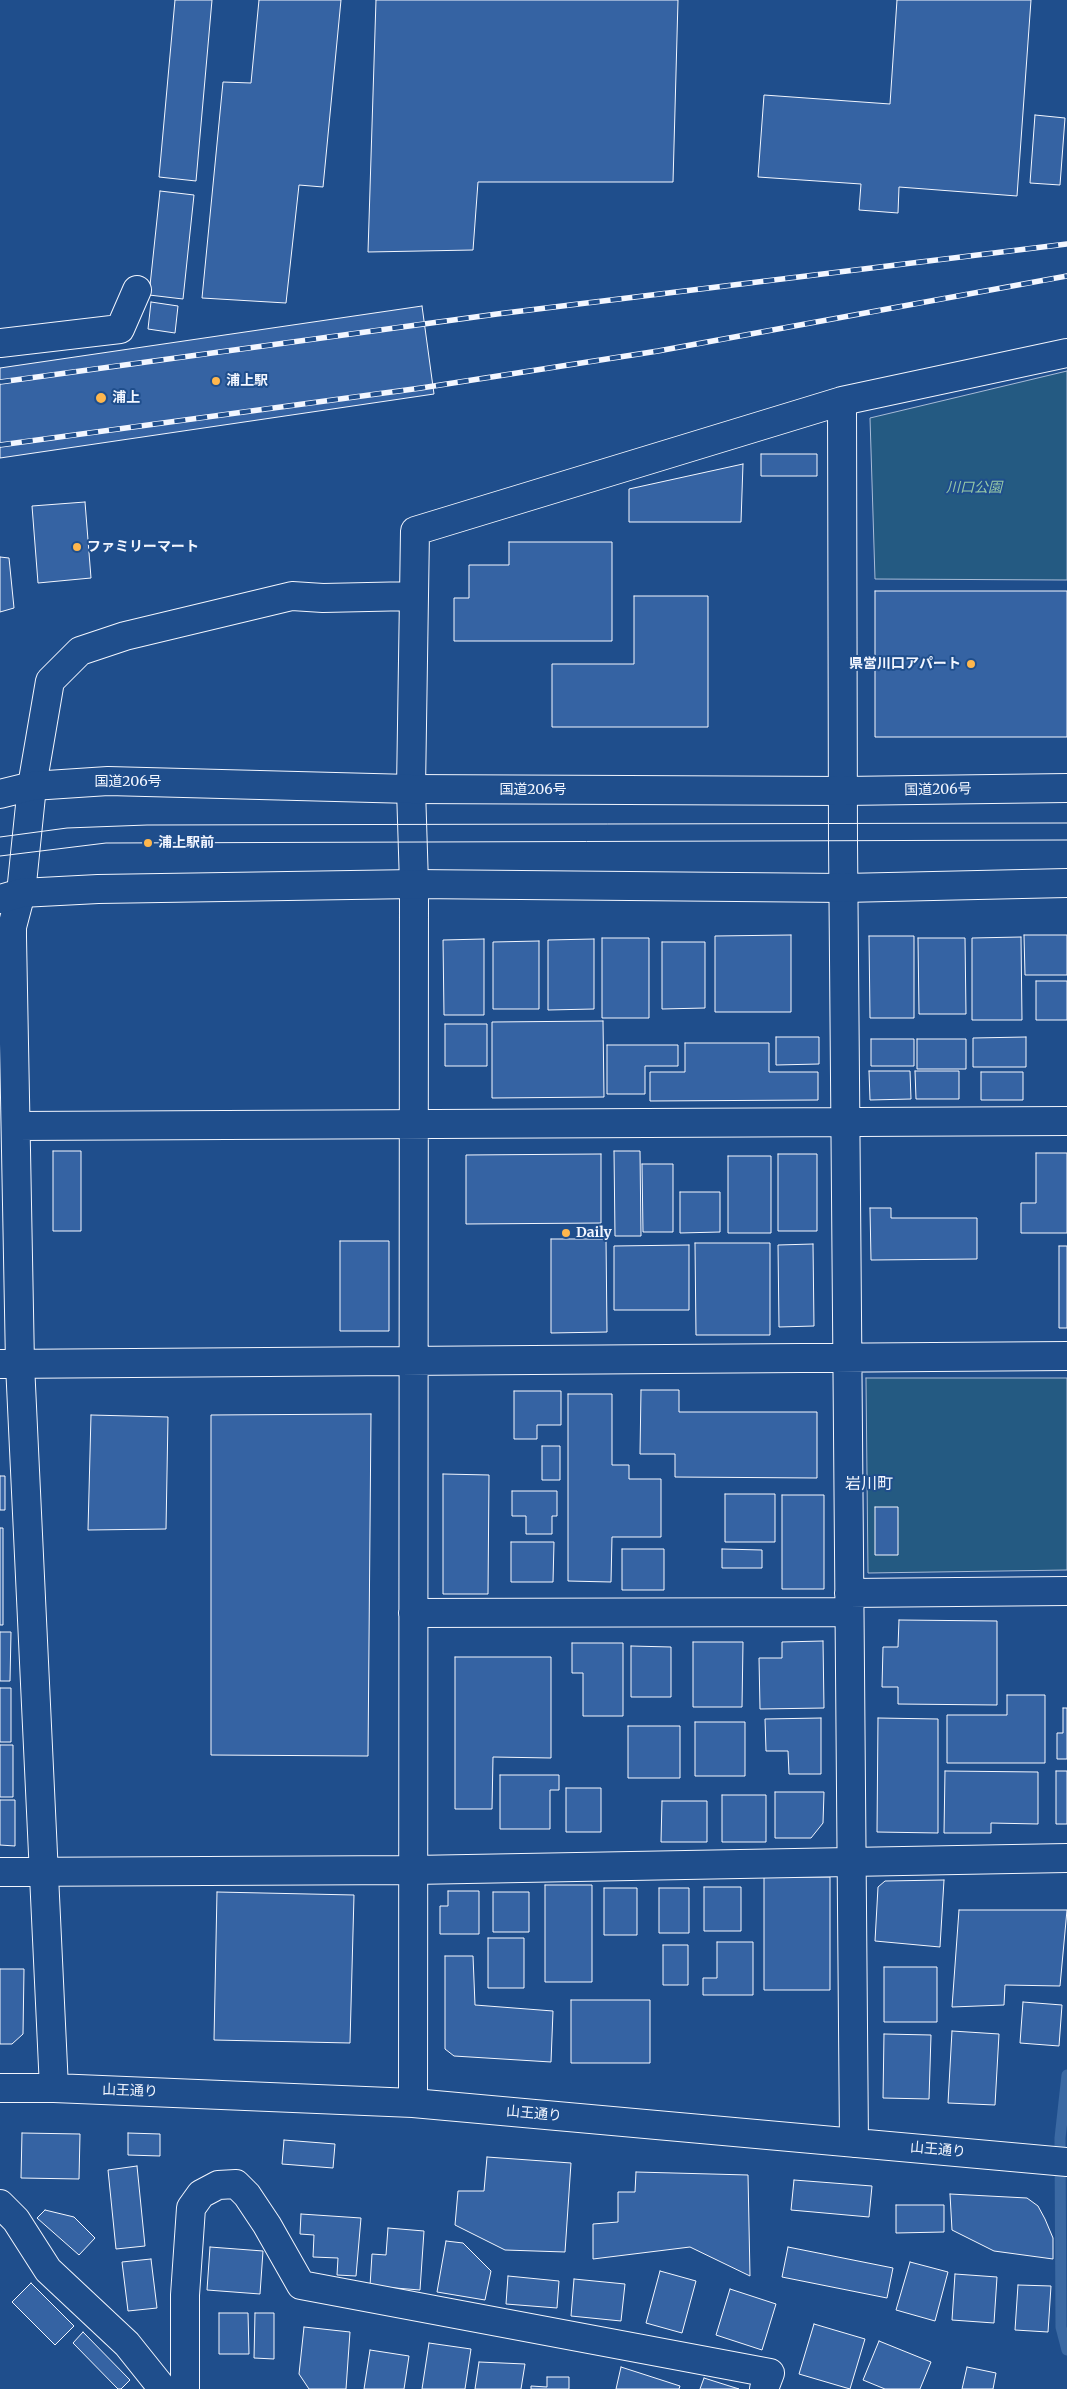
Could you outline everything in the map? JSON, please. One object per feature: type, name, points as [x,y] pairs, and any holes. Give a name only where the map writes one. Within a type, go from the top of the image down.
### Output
[{"type":"main road","points":[[0,343],[120,329],[137,290]]},
{"type":"main road","points":[[413,2103],[414,884],[411,789],[415,531],[842,401],[1067,353]]},
{"type":"main road","points":[[842,401],[843,791],[854,2143]]},
{"type":"main road","points":[[54,2088],[10,1364],[16,1126],[11,896],[50,681],[80,651],[125,636],[292,596],[323,598],[413,596]]},
{"type":"main road","name":"国道206号","points":[[0,794],[32,786],[108,781],[411,789],[843,791],[1067,788]]},
{"type":"main road","points":[[11,896],[98,889],[414,884],[844,888],[1067,883]]},
{"type":"main road","points":[[16,1126],[1067,1121]]},
{"type":"main road","points":[[10,1364],[1067,1356]]},
{"type":"main road","points":[[413,1613],[849,1602],[1067,1592]]},
{"type":"main road","points":[[0,1872],[413,1870],[1067,1858]]},
{"type":"main road","name":"山王通り","points":[[0,2088],[54,2088],[413,2103],[1067,2162]]},
{"type":"main road","points":[[185,2389],[185,2295],[191,2208],[201,2194],[218,2185],[236,2184],[247,2195],[267,2225],[301,2285],[770,2373],[764,2389]]},
{"type":"main road","points":[[0,2204],[16,2220],[48,2270],[127,2344],[163,2389]]},
{"type":"green space","name":"川口公園","points":[[1067,371],[1067,580],[875,579],[870,418]]},
{"type":"green space","points":[[866,1378],[1067,1378],[1067,1570],[868,1573]]},
{"type":"building","points":[[175,0],[212,0],[196,181],[159,177]]},
{"type":"building","points":[[259,0],[341,0],[323,187],[299,185],[286,303],[202,298],[223,82],[251,83]]},
{"type":"building","points":[[376,0],[678,0],[673,182],[478,182],[473,250],[368,252]]},
{"type":"building","points":[[897,0],[1031,0],[1017,196],[899,187],[898,213],[859,210],[861,184],[758,177],[764,95],[890,104]]},
{"type":"building","points":[[1035,115],[1065,118],[1060,185],[1030,183]]},
{"type":"building","points":[[160,191],[194,195],[183,299],[149,295]]},
{"type":"building","points":[[151,302],[178,306],[175,333],[148,329]]},
{"type":"building","name":"浦上駅","points":[[422,306],[434,394],[0,458],[0,368]]},
{"type":"building","points":[[761,454],[817,454],[817,476],[761,476]]},
{"type":"building","points":[[743,464],[741,522],[629,522],[629,489]]},
{"type":"building","points":[[85,502],[91,578],[38,583],[32,506]]},
{"type":"building","points":[[509,542],[612,542],[612,641],[454,641],[454,598],[469,598],[469,565],[509,565]]},
{"type":"building","points":[[0,557],[9,558],[14,608],[0,612]]},
{"type":"building","name":"県営川口アパート","points":[[875,591],[1067,591],[1067,737],[875,737]]},
{"type":"building","points":[[634,596],[708,596],[708,727],[552,727],[552,664],[634,664]]},
{"type":"building","points":[[791,935],[791,1012],[715,1012],[715,936]]},
{"type":"building","points":[[1024,935],[1067,935],[1067,975],[1025,975]]},
{"type":"building","points":[[869,936],[914,936],[914,1018],[870,1018]]},
{"type":"building","points":[[1021,937],[1022,1020],[972,1020],[972,938]]},
{"type":"building","points":[[602,938],[649,938],[649,1018],[602,1018]]},
{"type":"building","points":[[918,938],[965,938],[966,1014],[919,1014]]},
{"type":"building","points":[[484,939],[484,1015],[444,1015],[443,940]]},
{"type":"building","points":[[594,939],[594,1009],[548,1010],[548,940]]},
{"type":"building","points":[[539,941],[539,1009],[493,1009],[493,942]]},
{"type":"building","points":[[662,942],[705,942],[705,1008],[662,1009]]},
{"type":"building","points":[[1036,981],[1067,981],[1067,1020],[1036,1020]]},
{"type":"building","points":[[603,1021],[604,1097],[492,1098],[492,1022]]},
{"type":"building","points":[[445,1024],[487,1024],[487,1066],[445,1066]]},
{"type":"building","points":[[776,1037],[819,1037],[819,1064],[776,1065]]},
{"type":"building","points":[[1026,1037],[1026,1067],[973,1067],[973,1038]]},
{"type":"building","points":[[871,1039],[914,1039],[914,1066],[871,1066]]},
{"type":"building","points":[[917,1039],[966,1039],[966,1069],[917,1069]]},
{"type":"building","points":[[685,1043],[769,1043],[769,1072],[818,1072],[818,1100],[650,1101],[650,1072],[685,1072]]},
{"type":"building","points":[[607,1045],[678,1045],[678,1066],[645,1066],[645,1094],[607,1094]]},
{"type":"building","points":[[869,1071],[910,1071],[911,1099],[870,1100]]},
{"type":"building","points":[[915,1071],[959,1071],[959,1099],[916,1099]]},
{"type":"building","points":[[981,1072],[1023,1072],[1023,1100],[981,1100]]},
{"type":"building","points":[[53,1151],[81,1151],[81,1231],[53,1231]]},
{"type":"building","points":[[614,1151],[640,1151],[641,1236],[615,1236]]},
{"type":"building","points":[[1036,1153],[1067,1153],[1067,1233],[1021,1233],[1021,1203],[1036,1203]]},
{"type":"building","points":[[601,1154],[601,1223],[466,1224],[466,1155]]},
{"type":"building","points":[[778,1154],[817,1154],[817,1231],[778,1231]]},
{"type":"building","points":[[728,1156],[771,1156],[771,1233],[728,1233]]},
{"type":"building","points":[[642,1164],[673,1164],[673,1232],[643,1232]]},
{"type":"building","points":[[680,1192],[720,1192],[720,1232],[680,1233]]},
{"type":"building","points":[[870,1208],[891,1208],[891,1218],[977,1218],[977,1259],[871,1260]]},
{"type":"building","points":[[551,1239],[606,1239],[607,1332],[551,1333]]},
{"type":"building","points":[[340,1241],[389,1241],[389,1331],[340,1331]]},
{"type":"building","points":[[695,1243],[770,1243],[770,1335],[696,1335]]},
{"type":"building","points":[[813,1244],[814,1326],[779,1327],[778,1245]]},
{"type":"building","points":[[689,1245],[689,1310],[614,1310],[614,1246]]},
{"type":"building","points":[[1059,1246],[1067,1246],[1067,1328],[1059,1328]]},
{"type":"building","points":[[641,1390],[679,1390],[679,1412],[817,1412],[817,1478],[675,1477],[675,1454],[640,1454]]},
{"type":"building","points":[[514,1391],[561,1391],[561,1425],[537,1425],[537,1439],[514,1439]]},
{"type":"building","points":[[568,1394],[612,1394],[612,1465],[629,1465],[629,1479],[661,1479],[661,1537],[612,1537],[611,1582],[568,1581]]},
{"type":"building","points":[[371,1414],[368,1756],[211,1755],[211,1415]]},
{"type":"building","points":[[91,1415],[168,1417],[166,1529],[88,1530]]},
{"type":"building","points":[[542,1446],[560,1446],[560,1480],[542,1480]]},
{"type":"building","points":[[443,1474],[489,1475],[488,1594],[443,1594]]},
{"type":"building","points":[[0,1476],[5,1476],[5,1510],[0,1510]]},
{"type":"building","points":[[512,1491],[557,1491],[557,1516],[552,1516],[552,1534],[526,1534],[526,1516],[512,1516]]},
{"type":"building","points":[[725,1494],[775,1494],[775,1542],[725,1542]]},
{"type":"building","points":[[782,1495],[824,1495],[824,1589],[782,1589]]},
{"type":"building","points":[[875,1507],[898,1507],[898,1555],[875,1555]]},
{"type":"building","points":[[0,1528],[3,1528],[3,1625],[0,1625]]},
{"type":"building","points":[[511,1542],[554,1542],[553,1582],[511,1582]]},
{"type":"building","points":[[622,1549],[664,1549],[664,1590],[622,1590]]},
{"type":"building","points":[[722,1549],[762,1550],[762,1568],[722,1568]]},
{"type":"building","points":[[899,1620],[997,1621],[997,1705],[898,1704],[898,1687],[882,1687],[883,1647],[898,1647]]},
{"type":"building","points":[[0,1632],[11,1632],[10,1681],[0,1681]]},
{"type":"building","points":[[823,1641],[824,1708],[760,1709],[759,1658],[782,1658],[782,1642]]},
{"type":"building","points":[[693,1642],[743,1642],[742,1707],[693,1707]]},
{"type":"building","points":[[572,1643],[623,1643],[623,1716],[583,1716],[583,1673],[572,1673]]},
{"type":"building","points":[[631,1646],[671,1647],[671,1697],[631,1697]]},
{"type":"building","points":[[455,1657],[551,1657],[551,1758],[493,1757],[492,1809],[455,1809]]},
{"type":"building","points":[[0,1688],[11,1688],[11,1742],[0,1742]]},
{"type":"building","points":[[1007,1695],[1045,1695],[1045,1763],[947,1763],[947,1715],[1007,1715]]},
{"type":"building","points":[[1063,1708],[1067,1708],[1067,1759],[1057,1759],[1057,1733],[1063,1733]]},
{"type":"building","points":[[821,1718],[821,1774],[789,1774],[788,1751],[766,1751],[765,1719]]},
{"type":"building","points":[[878,1718],[938,1719],[938,1833],[877,1832]]},
{"type":"building","points":[[695,1722],[745,1722],[745,1776],[695,1776]]},
{"type":"building","points":[[628,1726],[680,1726],[680,1778],[628,1778]]},
{"type":"building","points":[[0,1745],[13,1745],[13,1797],[0,1797]]},
{"type":"building","points":[[945,1771],[1038,1772],[1038,1824],[991,1823],[991,1833],[944,1833]]},
{"type":"building","points":[[1056,1771],[1067,1771],[1067,1824],[1056,1824]]},
{"type":"building","points":[[500,1775],[559,1775],[559,1790],[550,1790],[550,1829],[500,1829]]},
{"type":"building","points":[[566,1788],[601,1788],[601,1832],[566,1832]]},
{"type":"building","points":[[775,1792],[824,1792],[823,1823],[811,1838],[775,1838]]},
{"type":"building","points":[[722,1795],[766,1795],[766,1842],[722,1842]]},
{"type":"building","points":[[0,1800],[15,1800],[15,1846],[0,1845]]},
{"type":"building","points":[[662,1801],[707,1801],[707,1842],[661,1842]]},
{"type":"building","points":[[764,1877],[830,1877],[830,1990],[764,1990]]},
{"type":"building","points":[[944,1880],[940,1947],[875,1941],[878,1887],[885,1881]]},
{"type":"building","points":[[545,1885],[592,1885],[592,1982],[545,1982]]},
{"type":"building","points":[[704,1887],[741,1887],[741,1931],[704,1931]]},
{"type":"building","points":[[604,1888],[637,1888],[637,1935],[604,1935]]},
{"type":"building","points":[[659,1888],[689,1888],[689,1933],[659,1933]]},
{"type":"building","points":[[448,1891],[479,1891],[479,1934],[440,1934],[440,1906],[448,1906]]},
{"type":"building","points":[[217,1892],[354,1895],[350,2043],[214,2040]]},
{"type":"building","points":[[493,1892],[529,1892],[529,1932],[493,1932]]},
{"type":"building","points":[[959,1910],[1067,1910],[1060,1986],[1005,1985],[1004,2005],[952,2007]]},
{"type":"building","points":[[488,1938],[524,1938],[524,1988],[488,1988]]},
{"type":"building","points":[[717,1942],[753,1942],[753,1995],[703,1995],[703,1978],[717,1978]]},
{"type":"building","points":[[663,1945],[688,1945],[688,1985],[663,1985]]},
{"type":"building","points":[[445,1956],[473,1956],[475,2005],[553,2011],[551,2062],[454,2056],[445,2049]]},
{"type":"building","points":[[884,1967],[937,1967],[937,2022],[884,2022]]},
{"type":"building","points":[[0,1969],[24,1969],[23,2034],[12,2044],[0,2044]]},
{"type":"building","points":[[571,2000],[650,2000],[650,2063],[571,2063]]},
{"type":"building","points":[[1023,2002],[1062,2005],[1059,2046],[1020,2043]]},
{"type":"building","points":[[952,2031],[999,2034],[995,2105],[948,2103]]},
{"type":"building","points":[[884,2034],[931,2035],[929,2099],[883,2098]]},
{"type":"building","points":[[22,2133],[80,2134],[79,2179],[21,2178]]},
{"type":"building","points":[[128,2133],[160,2134],[160,2156],[128,2155]]},
{"type":"building","points":[[284,2140],[335,2144],[333,2168],[282,2164]]},
{"type":"building","points":[[487,2157],[571,2163],[565,2252],[505,2250],[455,2225],[458,2191],[484,2191]]},
{"type":"building","points":[[137,2166],[145,2246],[116,2249],[108,2170]]},
{"type":"building","points":[[636,2172],[748,2175],[750,2276],[690,2247],[593,2259],[593,2224],[618,2222],[618,2192],[635,2192]]},
{"type":"building","points":[[794,2180],[872,2186],[869,2217],[791,2210]]},
{"type":"building","points":[[950,2194],[1027,2198],[1038,2206],[1045,2219],[1053,2238],[1053,2259],[994,2251],[952,2230]]},
{"type":"building","points":[[896,2205],[944,2205],[944,2232],[896,2233]]},
{"type":"building","points":[[45,2210],[74,2217],[95,2238],[79,2255],[37,2218]]},
{"type":"building","points":[[301,2214],[361,2218],[356,2276],[337,2275],[338,2258],[313,2257],[314,2235],[300,2234]]},
{"type":"building","points":[[388,2228],[424,2231],[420,2290],[370,2286],[372,2254],[386,2255]]},
{"type":"building","points":[[446,2241],[463,2243],[491,2271],[485,2300],[437,2292]]},
{"type":"building","points":[[210,2247],[263,2251],[260,2294],[207,2290]]},
{"type":"building","points":[[788,2247],[893,2268],[887,2298],[782,2277]]},
{"type":"building","points":[[151,2259],[157,2308],[128,2311],[122,2262]]},
{"type":"building","points":[[910,2262],[948,2272],[935,2321],[896,2310]]},
{"type":"building","points":[[660,2271],[696,2281],[682,2333],[646,2323]]},
{"type":"building","points":[[955,2274],[997,2277],[994,2323],[952,2320]]},
{"type":"building","points":[[508,2276],[559,2281],[557,2308],[506,2304]]},
{"type":"building","points":[[574,2279],[625,2284],[621,2321],[571,2316]]},
{"type":"building","points":[[31,2283],[74,2326],[55,2345],[12,2302]]},
{"type":"building","points":[[1018,2285],[1051,2286],[1048,2332],[1015,2330]]},
{"type":"building","points":[[730,2289],[776,2304],[762,2350],[716,2335]]},
{"type":"building","points":[[219,2313],[248,2313],[249,2354],[219,2354]]},
{"type":"building","points":[[255,2313],[274,2313],[274,2359],[254,2358]]},
{"type":"building","points":[[814,2324],[865,2339],[850,2389],[799,2374]]},
{"type":"building","points":[[304,2327],[350,2332],[346,2389],[309,2389],[299,2374]]},
{"type":"building","points":[[83,2332],[130,2380],[121,2389],[118,2389],[73,2343]]},
{"type":"building","points":[[879,2341],[931,2362],[920,2389],[885,2389],[863,2380]]},
{"type":"building","points":[[429,2343],[471,2349],[465,2389],[422,2389]]},
{"type":"building","points":[[370,2350],[409,2356],[404,2389],[364,2389]]},
{"type":"building","points":[[479,2362],[525,2364],[521,2389],[475,2389]]},
{"type":"building","points":[[621,2367],[680,2386],[679,2389],[616,2389]]},
{"type":"building","points":[[967,2367],[996,2373],[993,2389],[962,2389]]},
{"type":"building","points":[[547,2377],[569,2377],[569,2389],[531,2389],[531,2386],[547,2387]]},
{"type":"building","points":[[704,2378],[739,2389],[700,2389]]},
{"type":"waterway","points":[[1067,2075],[1060,2138],[1061,2327],[1067,2350]]},
{"type":"tram line","points":[[0,837],[67,828],[147,825],[1067,823]]},
{"type":"tram line","points":[[0,856],[106,843],[1067,840]]},
{"type":"railway","points":[[0,382],[497,314],[1067,244]]},
{"type":"railway","points":[[0,445],[421,388],[658,351],[1067,276]]},
{"type":"place","name":"浦上駅","points":[[216,381]]},
{"type":"place","name":"浦上","points":[[101,398]]},
{"type":"place","name":"ファミリーマート","points":[[77,547]]},
{"type":"place","name":"県営川口アパート","points":[[971,664]]},
{"type":"place","name":"浦上駅前","points":[[148,843]]},
{"type":"place","name":"Daily","points":[[566,1233]]},
{"type":"district","name":"岩川町","points":[[869,1484]]}]
